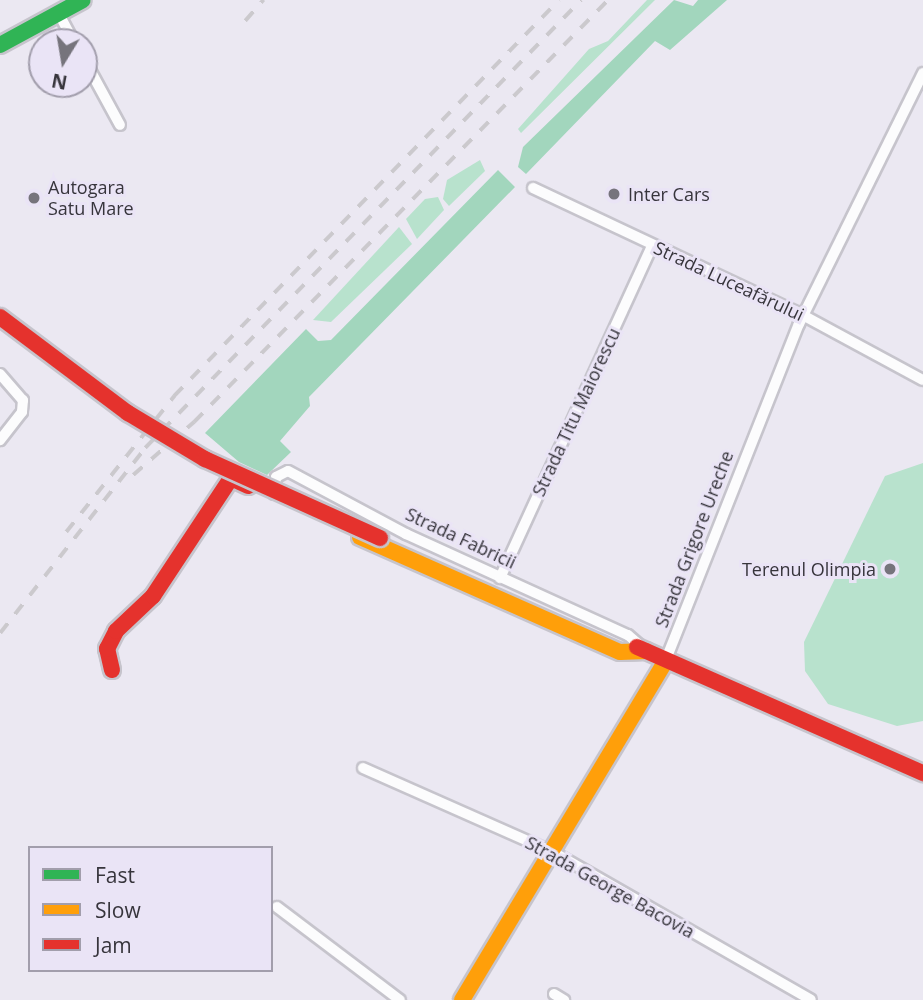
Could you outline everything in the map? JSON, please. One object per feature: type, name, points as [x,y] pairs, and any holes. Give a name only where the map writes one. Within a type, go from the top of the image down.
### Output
[{"type":"main road","points":[[35,28],[83,0]]},
{"type":"main road","points":[[0,44],[28,32]]},
{"type":"main road","points":[[0,57],[28,33]]},
{"type":"main road","name":"Strada Fabricii","points":[[0,317],[128,413],[205,459],[380,538],[923,773]]},
{"type":"main road","points":[[112,670],[107,649],[116,631],[153,597],[231,478],[276,500]]},
{"type":"main road","name":"Strada Fabricii","points":[[276,500],[620,652],[646,651]]},
{"type":"main road","name":"Strada Grigore Ureche","points":[[462,1000],[665,662]]},
{"type":"street","points":[[59,14],[66,28]]},
{"type":"street","name":"Strada Grigore Ureche","points":[[665,662],[804,315],[923,73]]},
{"type":"street","points":[[98,85],[120,125]]},
{"type":"street","name":"Strada Luceafărului","points":[[533,188],[804,315],[923,380]]},
{"type":"street","name":"Strada Titu Maiorescu","points":[[500,578],[652,246]]},
{"type":"street","points":[[0,374],[23,400],[22,412],[0,440]]},
{"type":"street","name":"Strada Fabricii","points":[[276,500],[272,486],[280,471],[288,471],[500,578],[628,635],[646,651]]},
{"type":"street","name":"Strada George Bacovia","points":[[363,768],[553,852],[811,1000]]},
{"type":"street","points":[[277,907],[400,1000]]},
{"type":"green space","points":[[647,0],[655,0],[521,133],[518,129],[589,49],[608,41]]},
{"type":"green space","points":[[674,0],[693,6],[698,0],[727,0],[670,50],[655,41],[526,174],[518,167],[523,147]]},
{"type":"green space","points":[[480,160],[485,171],[449,206],[443,199],[447,180]]},
{"type":"green space","points":[[498,170],[515,187],[309,397],[310,406],[280,441],[291,452],[267,475],[239,462],[205,433],[306,329],[318,341],[331,340]]},
{"type":"green space","points":[[438,197],[444,210],[417,239],[406,219],[425,199]]},
{"type":"green space","points":[[399,227],[412,244],[331,322],[313,320]]},
{"type":"green space","points":[[923,463],[923,721],[897,726],[828,704],[805,671],[804,642],[885,476]]},
{"type":"railway","points":[[245,21],[263,0]]},
{"type":"railway","points":[[66,532],[174,396],[559,0]]},
{"type":"railway","points":[[0,633],[145,448],[581,0]]},
{"type":"railway","points":[[133,475],[194,422],[608,0]]},
{"type":"traffic: fast","points":[[0,45],[83,0]]},
{"type":"traffic: slow","points":[[360,537],[620,652],[646,651]]},
{"type":"traffic: slow","points":[[462,1000],[665,662]]},
{"type":"traffic: jam","points":[[0,317],[128,413],[205,459],[380,538]]},
{"type":"traffic: jam","points":[[112,670],[107,649],[116,631],[153,596],[231,478],[248,486]]},
{"type":"traffic: jam","points":[[637,647],[923,773]]},
{"type":"place","name":"Inter Cars","points":[[614,194]]},
{"type":"place","name":"Autogara Satu Mare","points":[[34,198]]},
{"type":"place","name":"Terenul Olimpia","points":[[890,569]]}]
